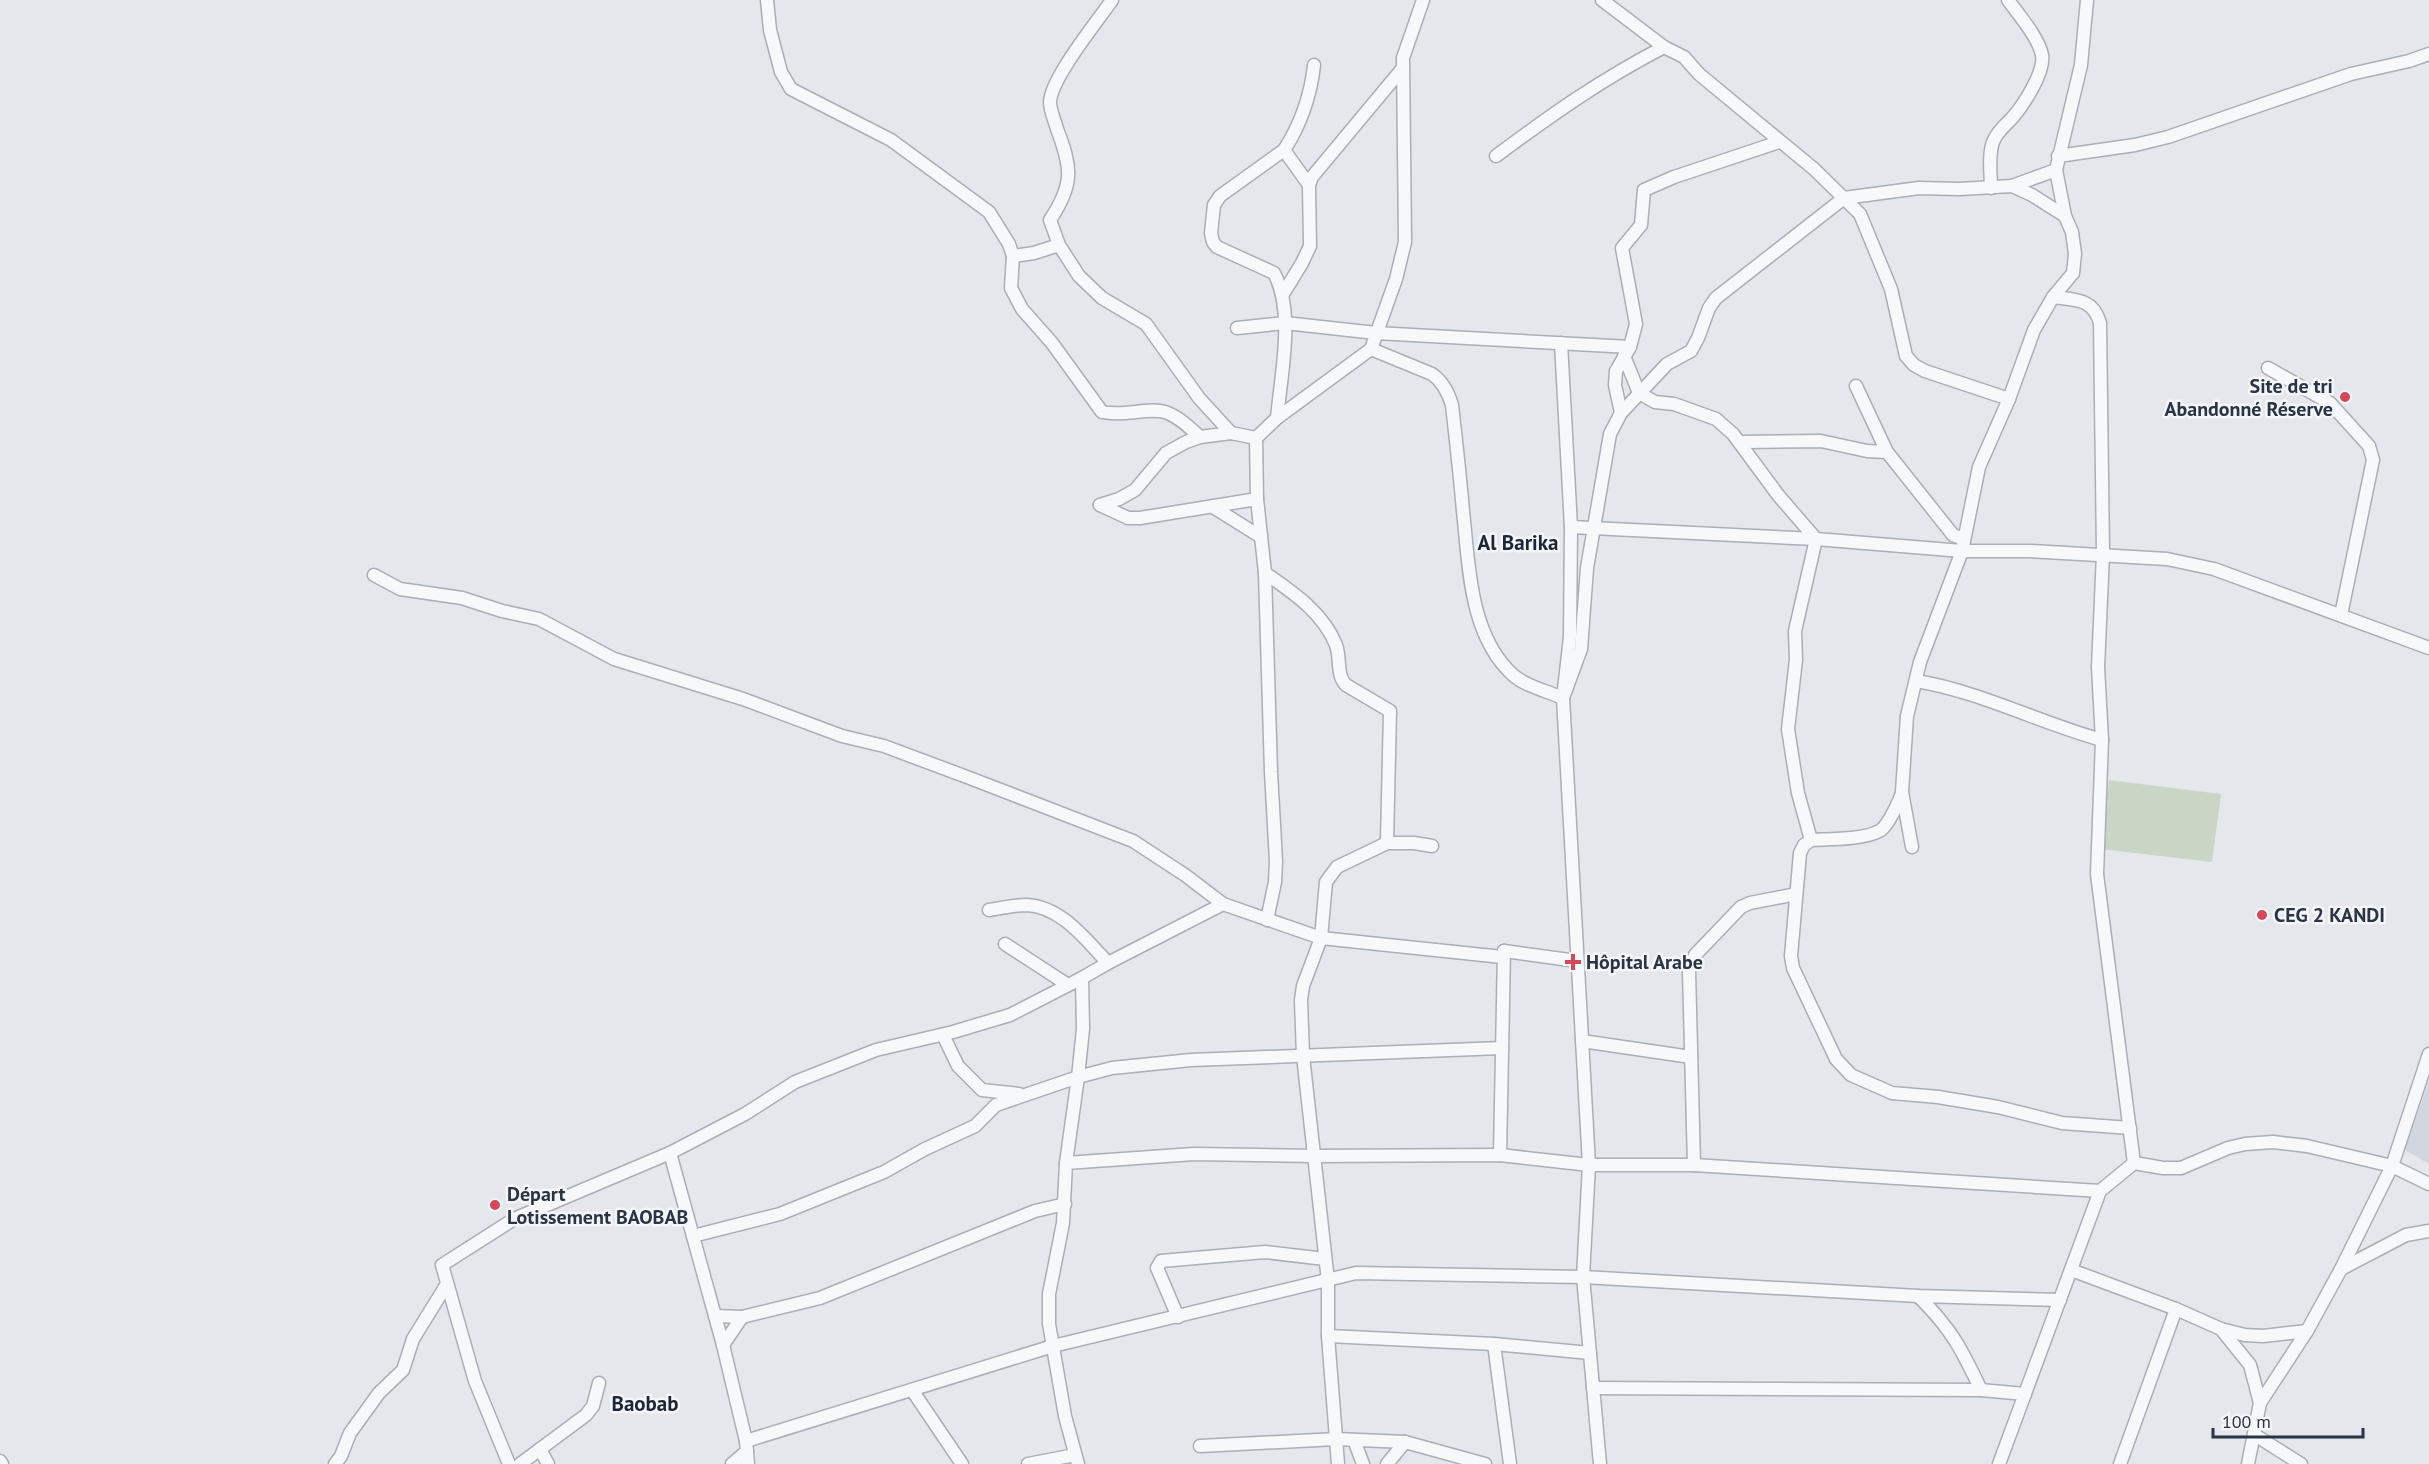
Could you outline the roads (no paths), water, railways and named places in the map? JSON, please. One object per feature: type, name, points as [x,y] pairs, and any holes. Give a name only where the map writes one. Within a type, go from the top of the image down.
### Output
[{"type":"street","points":[[767,0],[770,30],[781,72],[791,89],[891,141],[989,212],[1009,244],[1013,256],[1011,288],[1022,309],[1052,343],[1102,412],[1125,414],[1161,411],[1168,413],[1200,437]]},
{"type":"street","points":[[1112,0],[1058,78],[1050,103],[1070,172],[1062,202],[1050,220],[1059,245],[1079,276],[1102,298],[1146,324],[1199,398],[1231,433]]},
{"type":"street","points":[[1267,920],[1275,882],[1276,861],[1265,573],[1257,500],[1256,438],[1277,418],[1371,349],[1396,279],[1405,242],[1402,69],[1405,50],[1423,0]]},
{"type":"street","points":[[1602,0],[1664,47],[1684,57],[1699,74],[1814,169],[1860,214],[1891,289],[1906,356],[1914,365],[1924,371],[2009,399]]},
{"type":"street","points":[[1991,188],[1993,143],[1998,132],[2014,116],[2032,89],[2043,57],[2039,46],[2008,0]]},
{"type":"street","points":[[2087,0],[2080,65],[2056,170],[2066,216],[2072,232],[2075,254],[2073,273],[2053,297],[2034,330],[2009,399],[1979,467],[1963,545],[1920,662],[1907,716],[1902,792],[1899,802],[1882,829],[1866,835],[1811,840],[1804,845],[1800,853],[1791,956],[1793,968],[1836,1059],[1851,1075],[1892,1093],[1938,1097],[1998,1107],[2062,1123],[2130,1128]]},
{"type":"street","points":[[1496,156],[1567,103],[1620,70],[1664,47]]},
{"type":"street","points":[[2058,156],[2135,145],[2168,137],[2350,74],[2409,61],[2429,54]]},
{"type":"street","points":[[1277,418],[1285,323],[1283,294],[1274,273],[1217,247],[1211,233],[1214,205],[1220,196],[1284,150],[1306,103],[1314,65]]},
{"type":"street","points":[[1283,294],[1310,246],[1309,185],[1312,177],[1402,69]]},
{"type":"street","points":[[1621,413],[1615,378],[1616,371],[1627,352],[1636,324],[1622,249],[1641,225],[1644,190],[1674,177],[1779,142]]},
{"type":"street","points":[[1284,150],[1309,185]]},
{"type":"street","points":[[1563,698],[1581,648],[1592,528],[1610,434],[1621,413],[1667,364],[1692,351],[1709,308],[1716,298],[1844,198],[1919,188],[2012,186],[2056,170]]},
{"type":"street","points":[[2012,186],[2032,195],[2066,216]]},
{"type":"street","points":[[1013,256],[1035,254],[1059,245]]},
{"type":"street","points":[[2053,297],[2084,302],[2094,309],[2100,323],[2103,554],[2098,667],[2102,740],[2097,874],[2134,1163]]},
{"type":"street","points":[[1237,328],[1285,323],[1376,333],[1561,343],[1627,352]]},
{"type":"street","points":[[1561,343],[1571,527],[1570,637],[1563,698],[1589,1165],[1583,1277],[1600,1464]]},
{"type":"street","points":[[1371,349],[1432,374],[1448,391],[1452,405],[1468,569],[1474,602],[1485,633],[1500,661],[1515,677],[1563,698]]},
{"type":"street","points":[[1627,352],[1639,393],[1655,402],[1674,404],[1716,419],[1741,442],[1778,495],[1816,539]]},
{"type":"street","points":[[2268,368],[2330,403],[2369,446],[2372,453],[2373,460],[2341,615]]},
{"type":"street","points":[[1856,386],[1887,452],[1963,545]]},
{"type":"street","points":[[1256,438],[1231,433],[1200,437],[1186,442],[1166,453],[1135,490],[1119,499],[1100,505],[1128,518],[1140,518],[1257,500]]},
{"type":"street","points":[[1741,442],[1821,441],[1867,452],[1887,452]]},
{"type":"street","points":[[1213,507],[1261,537]]},
{"type":"street","points":[[1571,527],[1963,545],[2167,559],[2214,569],[2429,648]]},
{"type":"street","points":[[1811,840],[1798,793],[1788,729],[1796,660],[1795,631],[1816,539]]},
{"type":"street","points":[[1265,573],[1297,595],[1323,622],[1339,655],[1341,680],[1390,711],[1386,843]]},
{"type":"street","points":[[374,575],[400,589],[462,598],[502,611],[539,619],[614,659],[743,699],[842,736],[884,746],[967,777],[1132,841],[1185,875],[1223,904],[1321,938],[1502,957],[1504,951]]},
{"type":"street","points":[[1916,681],[1965,693],[2066,730],[2102,740]]},
{"type":"street","points":[[1902,792],[1912,847]]},
{"type":"street","points":[[1338,1464],[1328,1336],[1328,1281],[1303,1056],[1301,1000],[1303,986],[1321,938],[1326,882],[1337,867],[1386,843],[1414,843],[1432,846]]},
{"type":"street","points":[[1694,1165],[1689,971],[1695,955],[1740,907],[1796,894]]},
{"type":"street","points":[[599,1383],[593,1406],[586,1415],[540,1449],[510,1463],[475,1381],[442,1265],[501,1226],[670,1153],[745,1114],[795,1082],[876,1050],[943,1035],[1010,1015],[1223,904]]},
{"type":"street","points":[[989,910],[1026,905],[1042,908],[1071,924],[1108,963]]},
{"type":"street","points":[[1005,944],[1068,985]]},
{"type":"street","points":[[1504,951],[1577,961]]},
{"type":"street","points":[[1500,1155],[1504,951]]},
{"type":"street","points":[[1028,1464],[1076,1459],[1057,1376],[1049,1324],[1049,1294],[1065,1204],[1066,1163],[1083,1029],[1082,978]]},
{"type":"street","points":[[943,1035],[958,1066],[982,1090],[1026,1094]]},
{"type":"street","points":[[1582,1041],[1691,1057]]},
{"type":"street","points":[[693,1236],[780,1214],[884,1172],[925,1149],[975,1126],[996,1105],[1112,1068],[1150,1063],[1502,1048]]},
{"type":"street","points":[[2260,1403],[2307,1331],[2341,1269],[2392,1166],[2429,1054]]},
{"type":"street","points":[[1999,1464],[2100,1191],[2134,1163],[2163,1168],[2181,1168],[2228,1148],[2274,1142],[2307,1146],[2392,1166],[2429,1184]]},
{"type":"street","points":[[670,1153],[723,1345],[747,1452]]},
{"type":"street","points":[[1066,1163],[1194,1154],[1500,1155],[1589,1165],[1694,1165],[2100,1191]]},
{"type":"street","points":[[715,1316],[742,1317],[820,1298],[1021,1216],[1065,1204]]},
{"type":"street","points":[[2341,1269],[2406,1235],[2429,1231]]},
{"type":"street","points":[[1178,1317],[1157,1268],[1161,1261],[1265,1252],[1325,1259]]},
{"type":"street","points":[[2071,1270],[2176,1309],[2221,1329],[2245,1335],[2263,1336],[2307,1331]]},
{"type":"street","points":[[732,1464],[747,1452],[912,1390],[1053,1346],[1356,1273],[1373,1271],[1583,1277],[1918,1296],[2060,1300]]},
{"type":"street","points":[[335,1464],[341,1456],[350,1433],[379,1393],[403,1370],[413,1339],[447,1284]]},
{"type":"street","points":[[1918,1296],[1942,1320],[1962,1348],[1982,1390]]},
{"type":"street","points":[[1940,1297],[1942,1320]]},
{"type":"street","points":[[2120,1464],[2176,1309]]},
{"type":"street","points":[[723,1345],[742,1317]]},
{"type":"street","points":[[2221,1329],[2250,1365],[2260,1403],[2248,1464]]},
{"type":"street","points":[[1328,1336],[1494,1344],[1590,1353]]},
{"type":"street","points":[[1494,1344],[1510,1464]]},
{"type":"street","points":[[1593,1388],[1982,1390],[2025,1394]]},
{"type":"street","points":[[912,1390],[962,1464]]},
{"type":"street","points":[[2255,1435],[2301,1464]]},
{"type":"street","points":[[1200,1446],[1336,1439],[1405,1442],[1485,1464]]},
{"type":"street","points":[[1354,1440],[1363,1464]]},
{"type":"street","points":[[1387,1464],[1405,1442]]},
{"type":"street","points":[[540,1449],[548,1464]]},
{"type":"place","name":"Site de tri Abandonné Réserve","points":[[2345,397]]},
{"type":"place","name":"CEG 2 KANDI","points":[[2262,915]]},
{"type":"place","name":"Hôpital Arabe","points":[[1573,962]]},
{"type":"place","name":"Départ Lotissement BAOBAB","points":[[495,1205]]},
{"type":"district","name":"Al Barika","points":[[1518,543]]},
{"type":"district","name":"Baobab","points":[[645,1404]]}]
